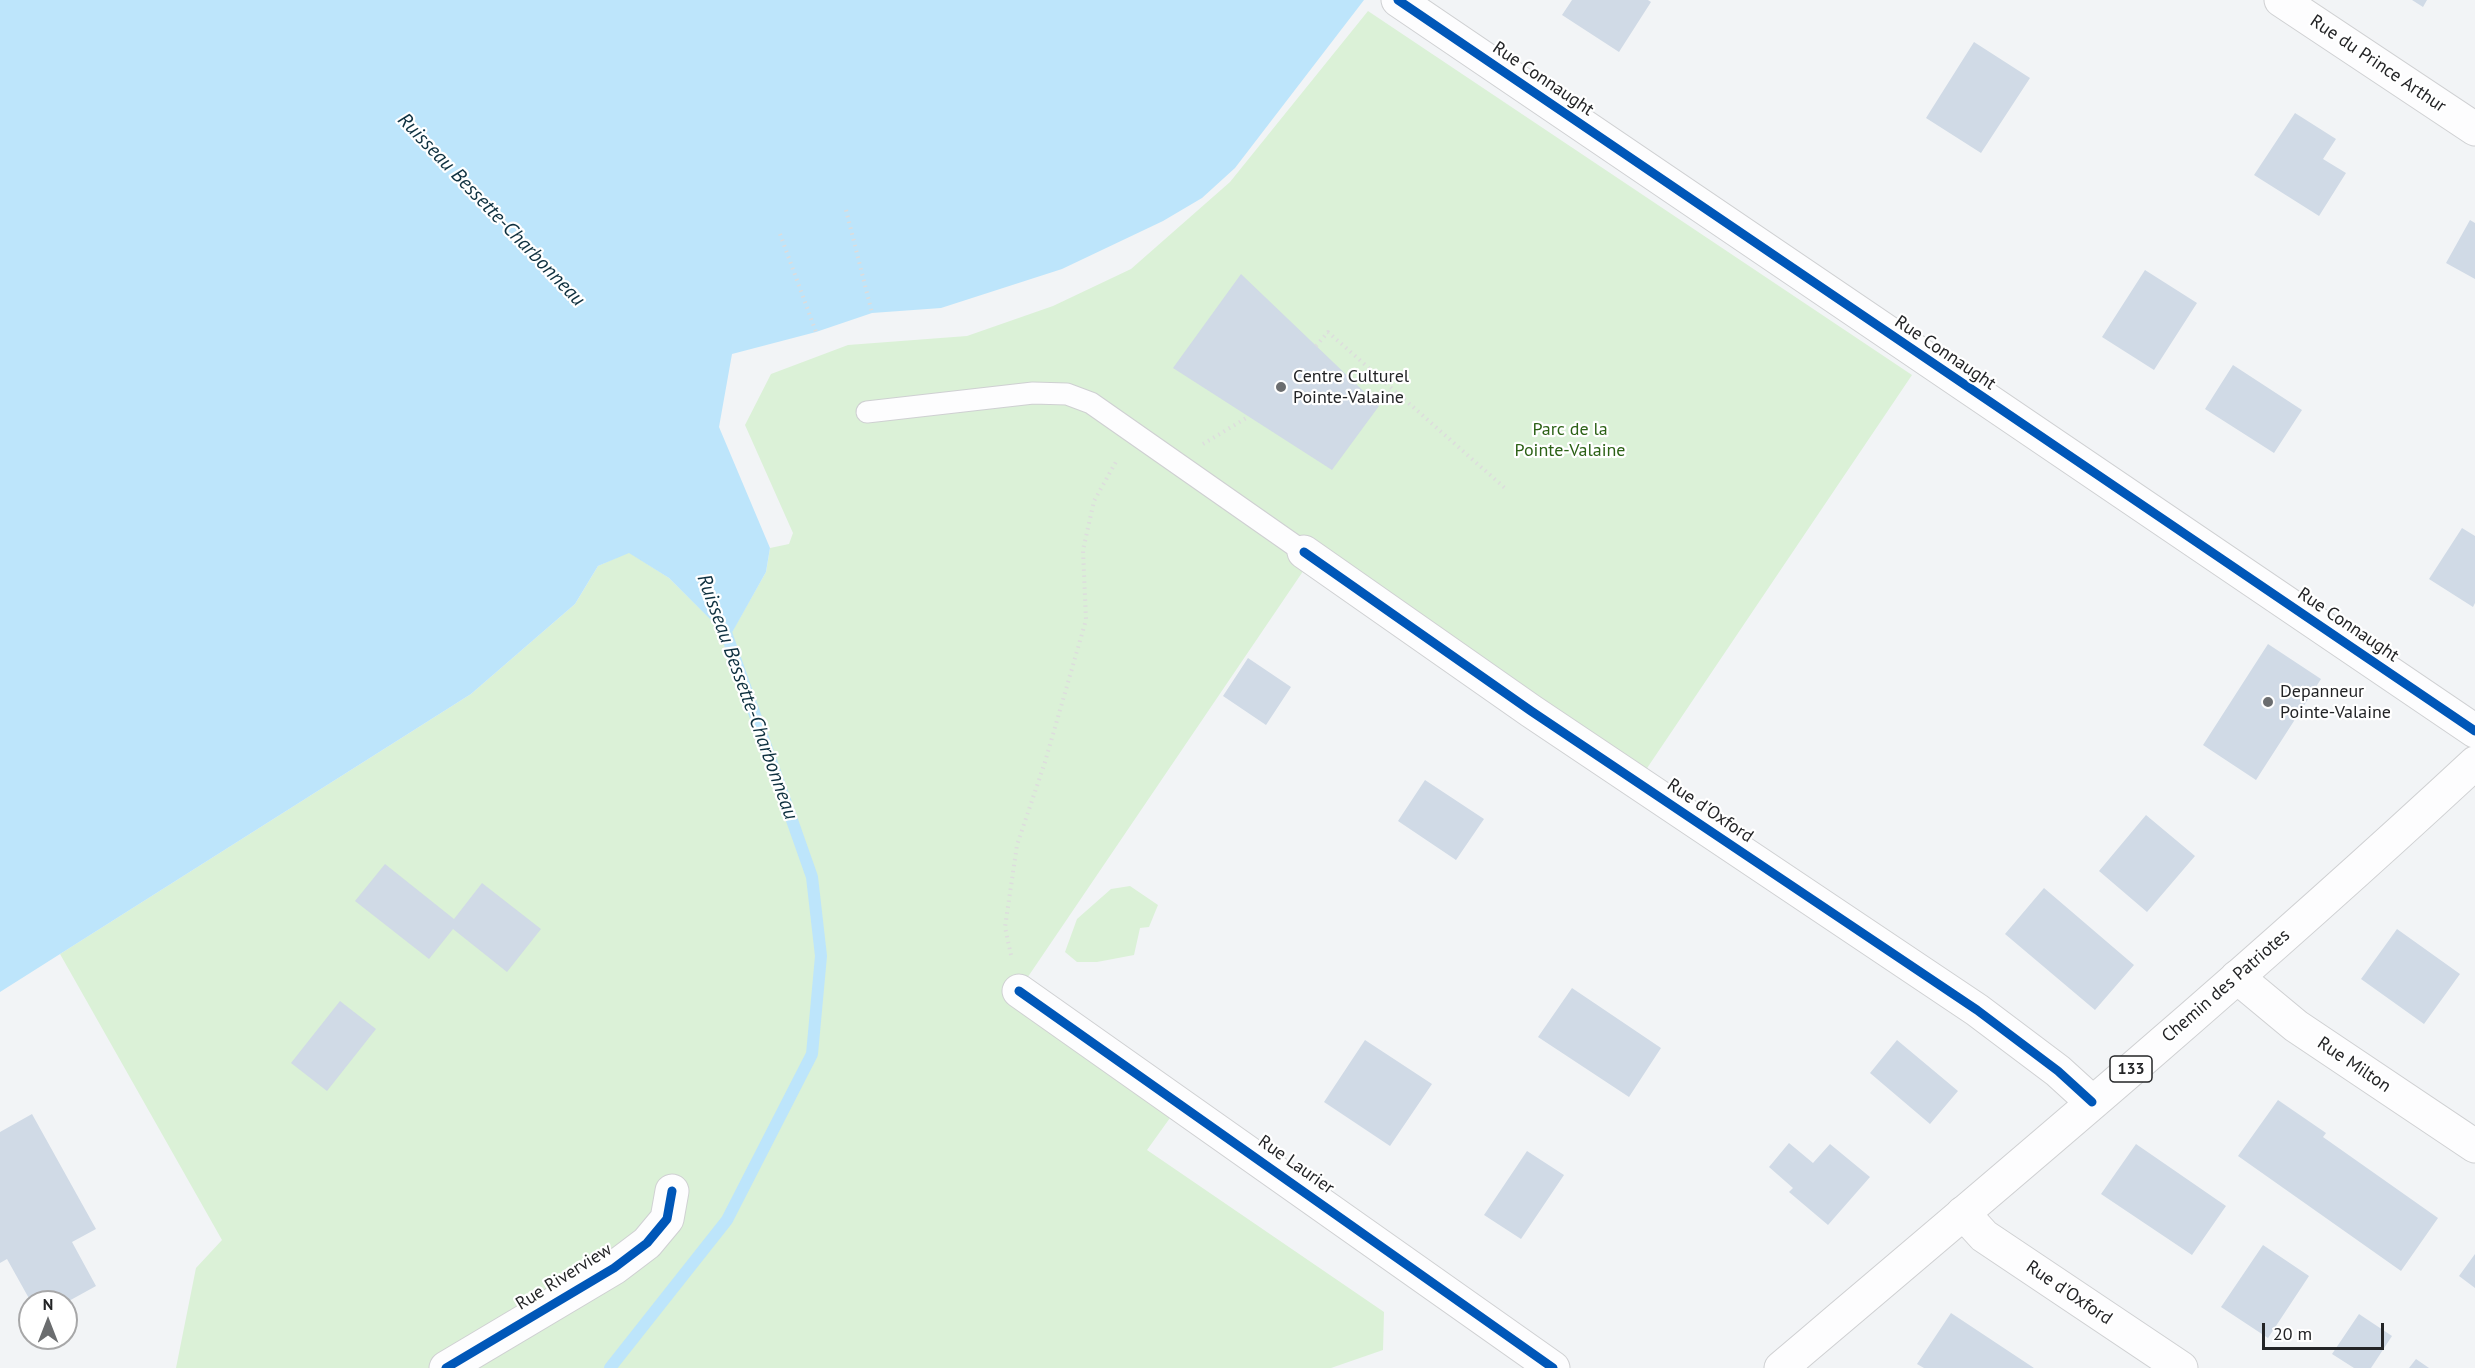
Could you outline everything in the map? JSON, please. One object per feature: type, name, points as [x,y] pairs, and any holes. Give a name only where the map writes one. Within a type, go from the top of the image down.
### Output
[{"type":"street","name":"Rue Connaught","points":[[1398,0],[2475,731]]},
{"type":"street","name":"Rue du Prince Arthur","points":[[2281,0],[2475,129]]},
{"type":"street","name":"Rue d'Oxford","points":[[1304,552],[1541,718],[1977,1010],[2058,1071],[2092,1102]]},
{"type":"street","name":"Chemin des Patriotes","points":[[1780,1368],[2237,977],[2341,886],[2475,763]]},
{"type":"street","name":"Rue Milton","points":[[2237,977],[2296,1026],[2475,1146]]},
{"type":"street","name":"Rue Laurier","points":[[1019,991],[1553,1368]]},
{"type":"street","name":"Rue Riverview","points":[[446,1368],[614,1268],[647,1243],[667,1219],[672,1191]]},
{"type":"street","name":"Rue d'Oxford","points":[[1963,1213],[1984,1236],[2181,1368]]},
{"type":"lane","points":[[867,412],[1033,393],[1067,394],[1091,403],[1304,552]]},
{"type":"path","points":[[846,210],[872,313]]},
{"type":"path","points":[[780,234],[816,332]]},
{"type":"path","points":[[1316,346],[1328,332],[1506,489]]},
{"type":"path","points":[[1174,461],[1248,417]]},
{"type":"path","points":[[1019,991],[1005,927],[1017,845],[1045,762],[1086,620],[1083,550],[1094,501],[1133,432]]},
{"type":"green space","name":"Parc de la Pointe-Valaine","points":[[1368,11],[1912,375],[1635,786],[1312,558],[1019,990],[1180,1104],[1147,1150],[1384,1312],[1383,1350],[1331,1368],[176,1368],[196,1268],[222,1240],[60,954],[471,694],[575,604],[598,566],[629,552],[669,578],[729,637],[766,572],[770,548],[789,544],[793,533],[745,425],[771,374],[848,345],[967,336],[1053,306],[1131,269],[1230,182]]},
{"type":"green space","points":[[1130,886],[1158,905],[1149,927],[1140,928],[1134,955],[1097,962],[1077,962],[1065,952],[1077,919],[1111,889]]},
{"type":"water","points":[[0,0],[1364,0],[1235,168],[1202,198],[1163,221],[1062,269],[941,308],[872,313],[816,332],[732,354],[719,427],[770,548],[766,572],[729,638],[669,578],[629,553],[598,566],[575,604],[471,694],[0,992]]},
{"type":"building","points":[[1572,0],[1648,0],[1651,2],[1619,52],[1562,15]]},
{"type":"building","points":[[2412,0],[2427,0],[2423,7]]},
{"type":"building","points":[[1974,42],[2030,78],[1981,153],[1926,118]]},
{"type":"building","points":[[2295,113],[2336,139],[2323,159],[2346,173],[2319,216],[2254,175]]},
{"type":"building","points":[[2470,220],[2475,223],[2475,279],[2446,263]]},
{"type":"building","points":[[2145,270],[2197,303],[2154,370],[2102,337]]},
{"type":"building","name":"Centre Culturel Pointe-Valaine","points":[[1241,274],[1379,406],[1332,470],[1173,368]]},
{"type":"building","points":[[2233,365],[2302,410],[2274,453],[2205,409]]},
{"type":"building","points":[[2462,528],[2475,536],[2475,603],[2473,607],[2429,579]]},
{"type":"building","points":[[2268,644],[2321,679],[2256,780],[2203,745]]},
{"type":"building","points":[[1248,658],[1291,687],[1266,725],[1223,696]]},
{"type":"building","points":[[1425,780],[1484,819],[1456,860],[1398,821]]},
{"type":"building","points":[[2146,815],[2195,856],[2147,912],[2099,871]]},
{"type":"building","points":[[385,864],[454,919],[482,883],[541,929],[507,972],[453,929],[429,959],[355,901]]},
{"type":"building","points":[[2044,888],[2134,965],[2095,1010],[2005,934]]},
{"type":"building","points":[[2397,929],[2460,974],[2424,1024],[2361,979]]},
{"type":"building","points":[[1572,988],[1661,1048],[1629,1097],[1538,1037]]},
{"type":"building","points":[[340,1001],[376,1029],[327,1091],[291,1063]]},
{"type":"building","points":[[1365,1040],[1432,1084],[1390,1146],[1324,1102]]},
{"type":"building","points":[[1897,1040],[1958,1091],[1930,1124],[1870,1073]]},
{"type":"building","points":[[2278,1100],[2326,1133],[2323,1137],[2438,1218],[2401,1271],[2238,1156]]},
{"type":"building","points":[[32,1114],[96,1229],[72,1242],[96,1286],[78,1296],[78,1290],[24,1290],[7,1259],[0,1263],[0,1132]]},
{"type":"building","points":[[1789,1143],[1813,1163],[1830,1144],[1870,1177],[1828,1225],[1789,1192],[1793,1188],[1769,1167]]},
{"type":"building","points":[[2136,1144],[2226,1206],[2192,1255],[2101,1194]]},
{"type":"building","points":[[1527,1151],[1564,1175],[1521,1239],[1484,1215]]},
{"type":"building","points":[[2263,1245],[2309,1276],[2268,1338],[2221,1307]]},
{"type":"building","points":[[2475,1254],[2475,1288],[2459,1276]]},
{"type":"building","points":[[1951,1313],[2034,1368],[1924,1368],[1917,1364]]},
{"type":"building","points":[[2359,1314],[2392,1336],[2371,1368],[2354,1368],[2332,1354]]},
{"type":"building","points":[[2416,1359],[2429,1368],[2409,1368]]},
{"type":"waterway","name":"Ruisseau Bessette-Charbonneau","points":[[610,1368],[727,1220],[812,1054],[821,956],[812,877],[723,624]]},
{"type":"cycle path","points":[[1398,0],[2475,731]]},
{"type":"cycle path","points":[[1304,552],[1531,711],[1977,1010],[2058,1071],[2092,1102]]},
{"type":"cycle path","points":[[1019,991],[1553,1368]]},
{"type":"cycle path","points":[[446,1368],[614,1268],[647,1243],[667,1219],[672,1191]]},
{"type":"place","name":"Centre Culturel Pointe-Valaine","points":[[1281,387]]},
{"type":"place","name":"Depanneur Pointe-Valaine","points":[[2268,702]]}]
